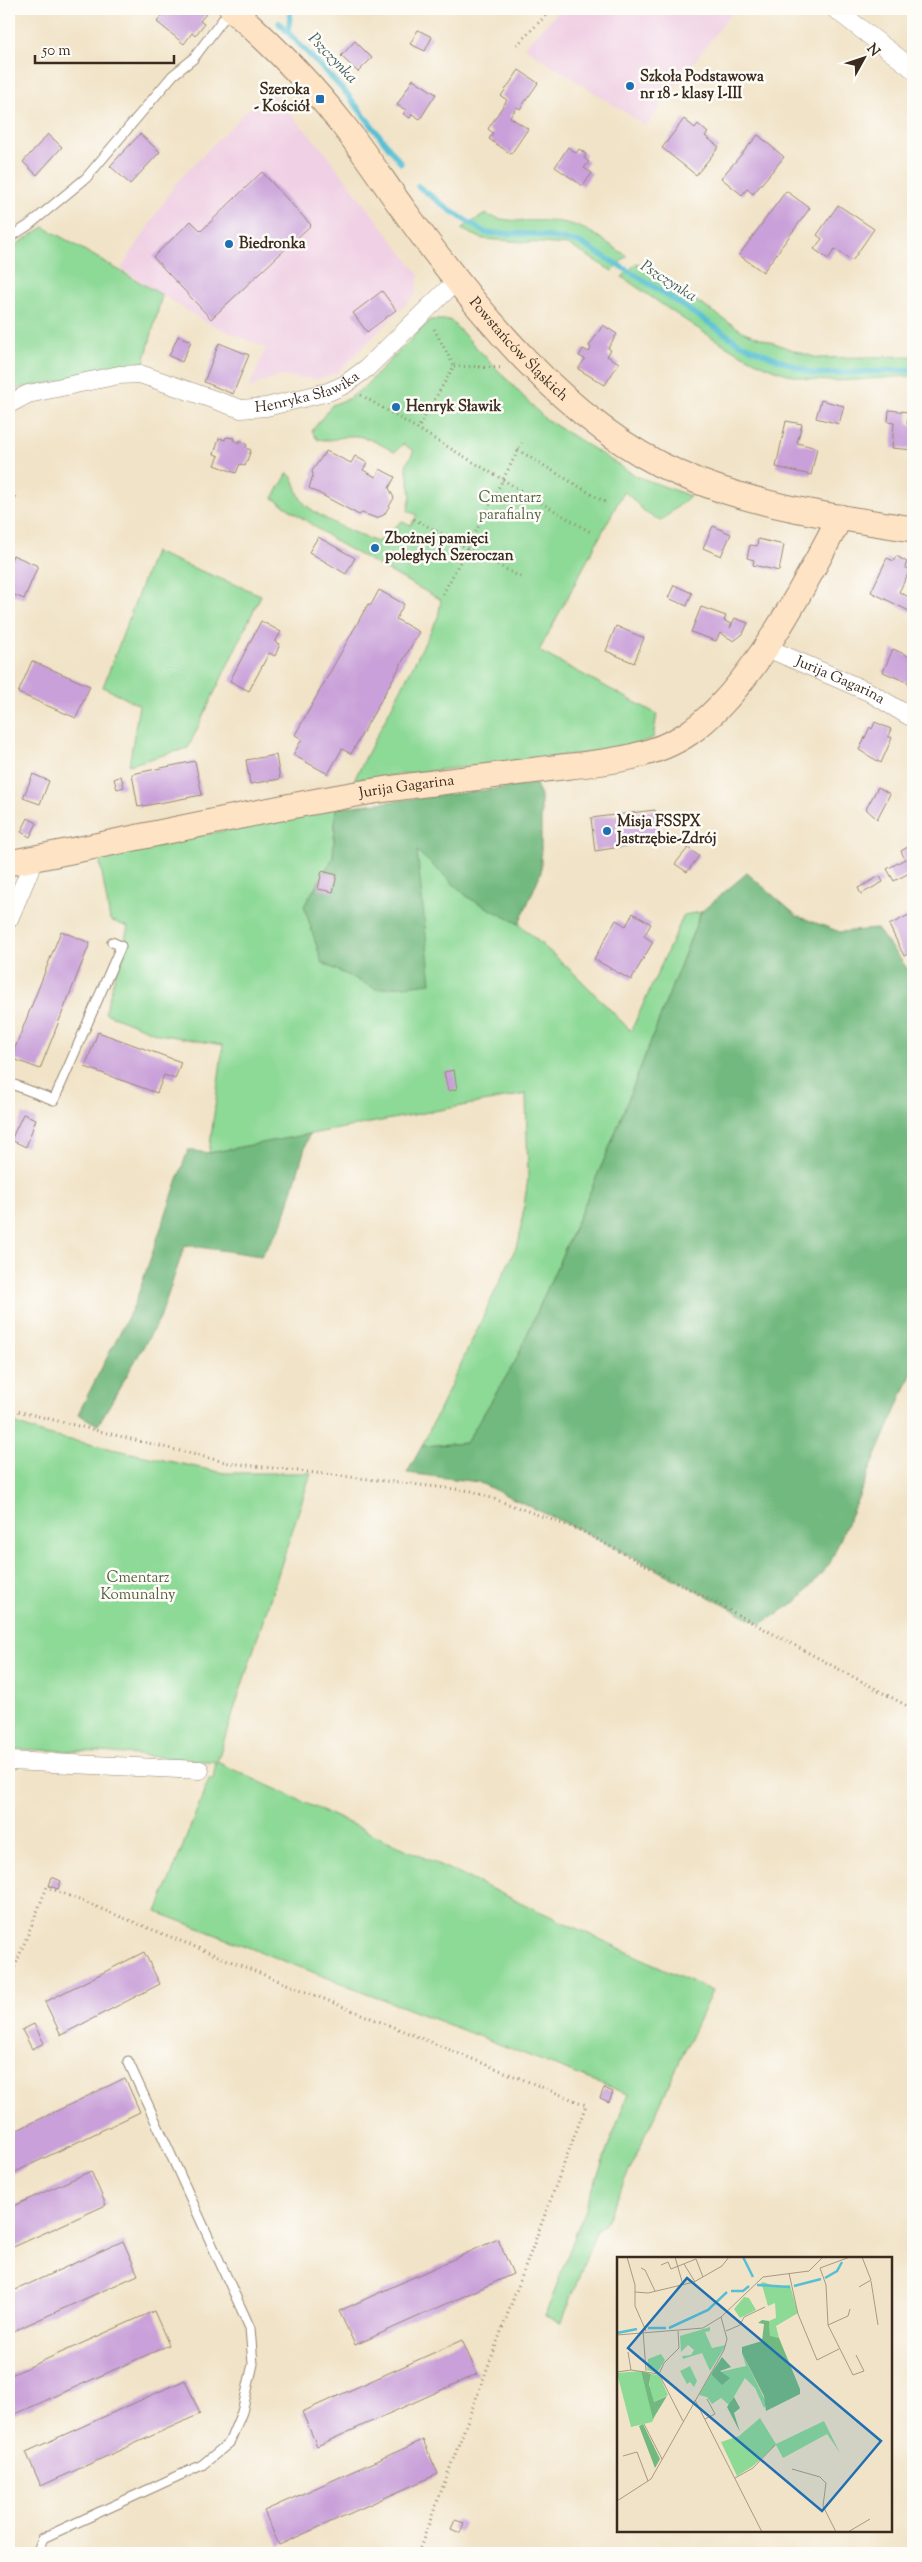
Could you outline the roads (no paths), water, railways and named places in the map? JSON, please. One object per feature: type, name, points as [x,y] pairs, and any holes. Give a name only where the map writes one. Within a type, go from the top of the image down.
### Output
[{"type":"street","points":[[844,12],[913,69]]},
{"type":"street","name":"Powstańców Śląskich","points":[[241,13],[291,65],[343,125],[457,280],[536,370],[604,429],[640,454],[678,473],[731,493],[840,517],[913,529]]},
{"type":"street","name":"Henryka Sławika","points":[[9,404],[28,394],[119,375],[140,374],[241,409],[266,407],[328,392],[344,385],[367,368],[457,280]]},
{"type":"street","name":"Jurija Gagarina","points":[[9,863],[238,816],[370,792],[634,756],[671,743],[703,722],[738,685],[765,647],[813,569],[840,517]]},
{"type":"street","name":"Jurija Gagarina","points":[[765,647],[869,692],[909,716],[913,715]]},
{"type":"street","points":[[9,919],[35,858]]},
{"type":"street","points":[[9,1761],[200,1770]]},
{"type":"lane","points":[[9,238],[29,225],[86,178],[173,75],[193,59],[241,13]]},
{"type":"lane","points":[[9,1082],[54,1100],[121,946],[112,942]]},
{"type":"lane","points":[[37,2553],[43,2538],[202,2465],[229,2443],[242,2412],[253,2364],[250,2328],[128,2061]]},
{"type":"waterway","points":[[288,32],[291,9]]},
{"type":"waterway","name":"Pszczynka","points":[[279,23],[348,95],[401,163]]},
{"type":"waterway","name":"Pszczynka","points":[[418,186],[451,211],[486,233],[532,234],[579,242],[637,276],[741,344],[814,374],[913,370]]},
{"type":"place","name":"Szkoła Podstawowa nr 18 - klasy I-III","points":[[630,86]]},
{"type":"place","name":"Szeroka - Kościół","points":[[320,99]]},
{"type":"place","name":"Biedronka","points":[[229,244]]},
{"type":"place","name":"Henryk Sławik","points":[[396,407]]},
{"type":"place","name":"Zbożnej pamięci poległych Szeroczan","points":[[375,548]]},
{"type":"place","name":"Misja FSSPX Jastrzębie-Zdrój","points":[[607,831]]},
{"type":"park label","name":"Cmentarz parafialny","points":[[510,506]]},
{"type":"park label","name":"Cmentarz Komunalny","points":[[138,1586]]}]
